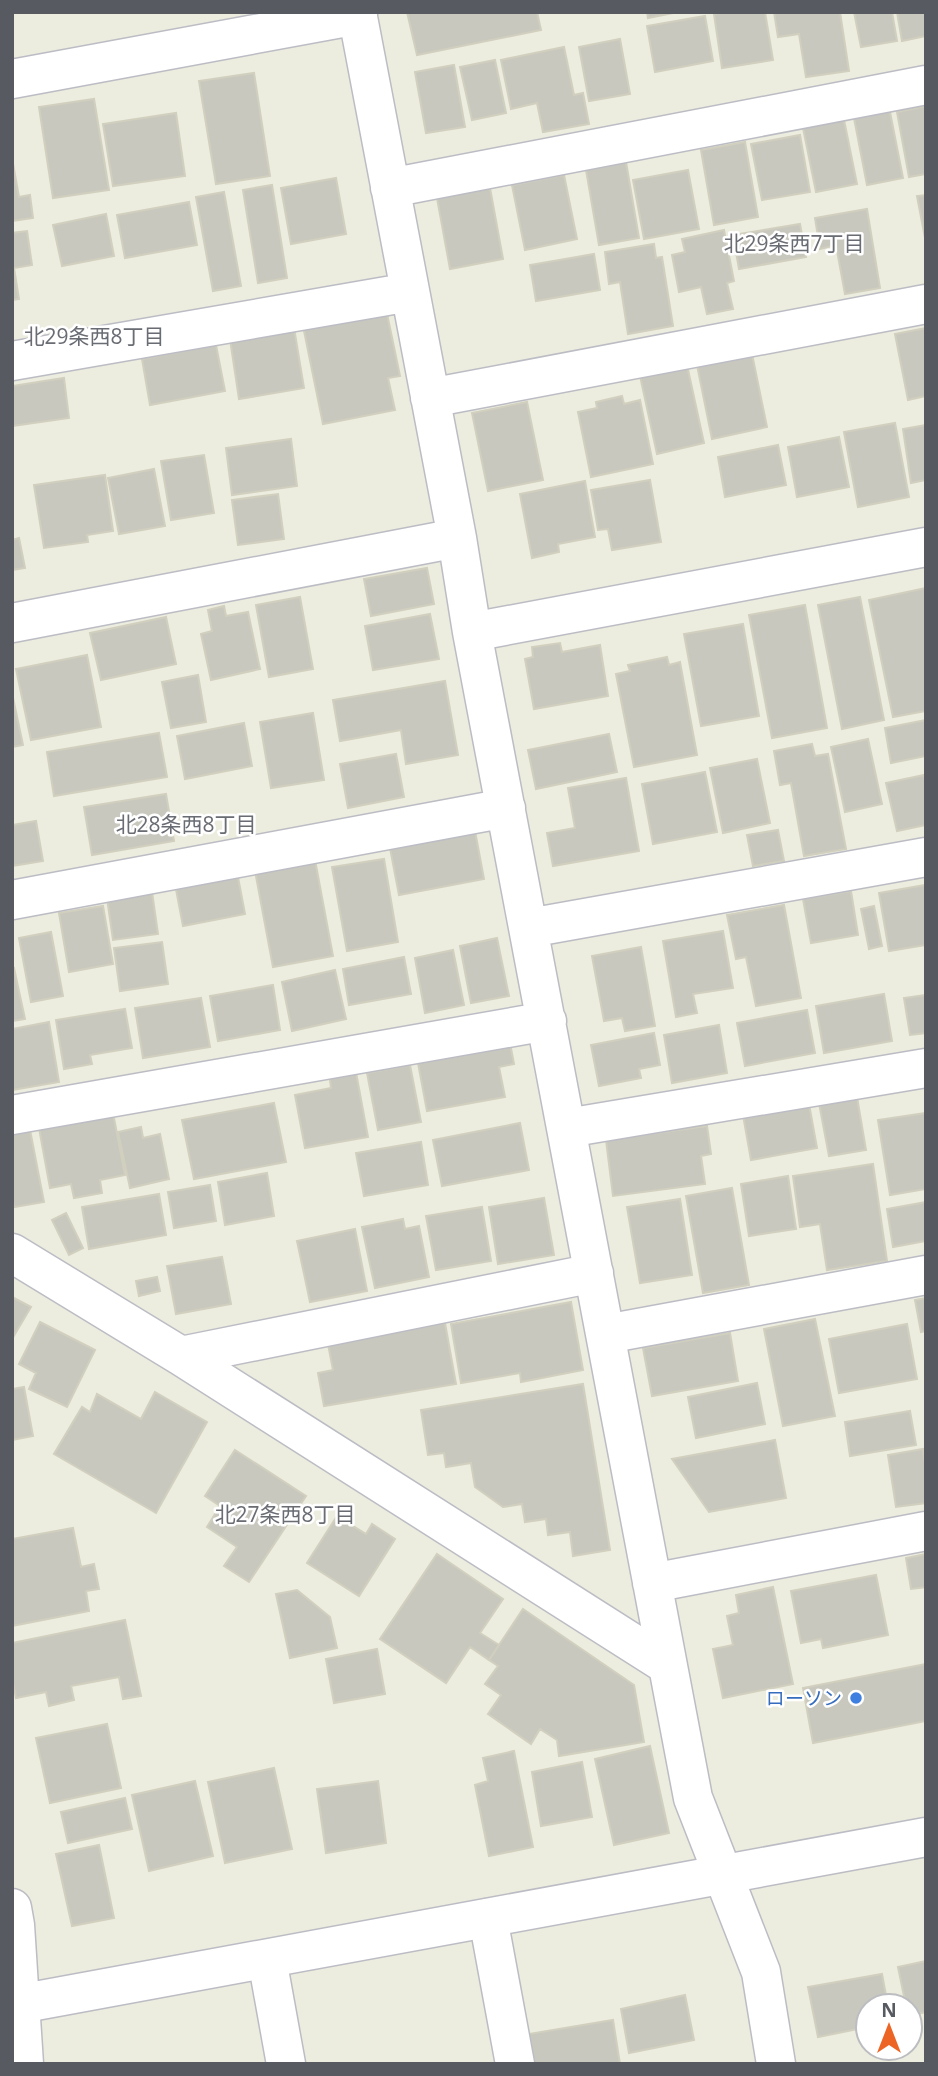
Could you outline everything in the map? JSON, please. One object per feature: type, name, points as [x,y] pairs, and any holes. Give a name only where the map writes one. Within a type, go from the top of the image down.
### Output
[{"type":"street","points":[[12,79],[357,14],[693,1798],[761,1972],[776,2064]]},
{"type":"street","points":[[390,188],[926,85]]},
{"type":"street","points":[[12,361],[410,292]]},
{"type":"street","points":[[430,398],[926,304]]},
{"type":"street","points":[[12,623],[457,538]]},
{"type":"street","points":[[472,632],[926,547]]},
{"type":"street","points":[[12,900],[506,808]]},
{"type":"street","points":[[529,928],[926,857]]},
{"type":"street","points":[[12,1115],[547,1021]]},
{"type":"street","points":[[567,1128],[926,1068]]},
{"type":"street","points":[[12,1254],[181,1356],[667,1665]]},
{"type":"street","points":[[181,1356],[594,1273]]},
{"type":"street","points":[[606,1334],[926,1275]]},
{"type":"street","points":[[652,1583],[926,1531]]},
{"type":"street","points":[[19,2004],[926,1837]]},
{"type":"street","points":[[12,1908],[24,2064]]},
{"type":"street","points":[[488,1918],[515,2064]]},
{"type":"street","points":[[267,1959],[286,2064]]},
{"type":"building","points":[[407,12],[537,12],[541,30],[417,55]]},
{"type":"building","points":[[647,12],[678,12],[648,18]]},
{"type":"building","points":[[765,12],[773,60],[722,68],[714,14]]},
{"type":"building","points":[[774,12],[840,12],[849,71],[806,77],[799,34],[778,37]]},
{"type":"building","points":[[854,12],[892,12],[897,41],[861,47]]},
{"type":"building","points":[[897,12],[926,12],[926,36],[902,41]]},
{"type":"building","points":[[705,16],[713,61],[655,72],[647,26]]},
{"type":"building","points":[[620,39],[630,94],[589,101],[579,47]]},
{"type":"building","points":[[564,47],[574,95],[583,93],[589,124],[543,132],[537,103],[511,109],[501,60]]},
{"type":"building","points":[[495,60],[506,113],[472,120],[460,67]]},
{"type":"building","points":[[454,65],[465,127],[426,133],[415,72]]},
{"type":"building","points":[[254,73],[270,176],[216,184],[199,81]]},
{"type":"building","points":[[94,99],[109,190],[53,198],[39,107]]},
{"type":"building","points":[[926,106],[926,174],[909,177],[897,112]]},
{"type":"building","points":[[889,107],[903,178],[867,185],[853,113]]},
{"type":"building","points":[[176,113],[185,176],[113,186],[103,124]]},
{"type":"building","points":[[843,115],[857,184],[816,192],[802,123]]},
{"type":"building","points":[[800,135],[810,192],[762,200],[751,144]]},
{"type":"building","points":[[745,142],[758,217],[714,225],[701,150]]},
{"type":"building","points":[[12,158],[19,197],[30,195],[33,218],[12,221]]},
{"type":"building","points":[[626,162],[639,238],[599,245],[586,170]]},
{"type":"building","points":[[688,170],[699,229],[644,239],[633,180]]},
{"type":"building","points":[[564,175],[577,239],[525,250],[512,185]]},
{"type":"building","points":[[336,178],[346,234],[291,244],[281,188]]},
{"type":"building","points":[[272,185],[287,278],[258,283],[243,190]]},
{"type":"building","points":[[490,188],[503,259],[450,269],[437,198]]},
{"type":"building","points":[[224,192],[241,286],[213,291],[196,197]]},
{"type":"building","points":[[926,195],[926,243],[917,196]]},
{"type":"building","points":[[189,202],[197,245],[125,258],[117,215]]},
{"type":"building","points":[[867,209],[880,288],[845,294],[836,245],[820,249],[815,218]]},
{"type":"building","points":[[106,214],[114,256],[62,266],[53,225]]},
{"type":"building","points":[[800,224],[806,257],[739,269],[733,235]]},
{"type":"building","points":[[724,230],[734,281],[727,283],[733,309],[707,314],[701,287],[679,292],[672,255],[685,252],[682,239]]},
{"type":"building","points":[[27,231],[32,265],[14,268],[19,299],[12,300],[12,233]]},
{"type":"building","points":[[654,244],[656,258],[662,257],[673,326],[628,334],[620,282],[609,284],[605,252]]},
{"type":"building","points":[[594,254],[600,290],[536,301],[530,265]]},
{"type":"building","points":[[385,304],[400,376],[388,378],[395,410],[323,424],[302,321]]},
{"type":"building","points":[[294,328],[304,388],[239,399],[230,339]]},
{"type":"building","points":[[926,328],[926,396],[908,400],[895,334]]},
{"type":"building","points":[[216,345],[225,391],[150,405],[142,359]]},
{"type":"building","points":[[752,354],[767,427],[712,439],[697,365]]},
{"type":"building","points":[[687,365],[704,443],[657,454],[640,376]]},
{"type":"building","points":[[64,378],[69,418],[12,426],[12,386]]},
{"type":"building","points":[[622,396],[624,404],[640,400],[653,464],[591,477],[578,412],[597,408],[596,402]]},
{"type":"building","points":[[527,402],[543,480],[488,491],[472,413]]},
{"type":"building","points":[[895,423],[909,497],[858,507],[844,432]]},
{"type":"building","points":[[926,425],[926,480],[911,483],[903,429]]},
{"type":"building","points":[[839,437],[849,487],[797,497],[788,447]]},
{"type":"building","points":[[291,439],[297,486],[232,495],[226,448]]},
{"type":"building","points":[[778,445],[786,485],[725,497],[718,457]]},
{"type":"building","points":[[204,455],[214,513],[171,520],[161,461]]},
{"type":"building","points":[[154,469],[165,526],[119,534],[108,478]]},
{"type":"building","points":[[105,475],[113,531],[87,535],[88,542],[44,548],[34,485]]},
{"type":"building","points":[[650,480],[661,542],[612,550],[608,529],[598,530],[591,490]]},
{"type":"building","points":[[585,481],[595,537],[558,544],[559,552],[532,558],[520,494]]},
{"type":"building","points":[[278,494],[284,539],[238,545],[232,500]]},
{"type":"building","points":[[19,538],[25,568],[12,570],[12,540]]},
{"type":"building","points":[[427,568],[434,604],[371,616],[364,579]]},
{"type":"building","points":[[926,588],[926,711],[893,717],[869,600]]},
{"type":"building","points":[[300,597],[313,669],[269,677],[256,605]]},
{"type":"building","points":[[860,597],[884,720],[842,729],[818,605]]},
{"type":"building","points":[[805,605],[827,728],[772,738],[749,615]]},
{"type":"building","points":[[224,606],[226,616],[248,612],[260,669],[211,680],[201,634],[212,631],[208,610]]},
{"type":"building","points":[[430,614],[439,659],[373,670],[365,626]]},
{"type":"building","points":[[166,617],[176,664],[101,680],[90,633]]},
{"type":"building","points":[[743,624],[759,716],[701,726],[684,634]]},
{"type":"building","points":[[560,643],[562,652],[600,645],[608,696],[534,709],[525,659],[533,657],[532,647]]},
{"type":"building","points":[[87,655],[101,727],[31,740],[16,669]]},
{"type":"building","points":[[667,657],[669,665],[680,662],[697,755],[634,767],[616,674],[630,671],[628,665]]},
{"type":"building","points":[[198,675],[206,722],[171,728],[162,682]]},
{"type":"building","points":[[445,681],[458,755],[406,764],[401,730],[340,741],[333,700]]},
{"type":"building","points":[[12,693],[23,745],[12,747]]},
{"type":"building","points":[[313,713],[324,780],[271,788],[260,722]]},
{"type":"building","points":[[926,720],[926,756],[891,763],[885,728]]},
{"type":"building","points":[[244,723],[252,766],[185,779],[177,736]]},
{"type":"building","points":[[159,733],[167,777],[54,796],[47,752]]},
{"type":"building","points":[[609,734],[617,772],[536,789],[528,750]]},
{"type":"building","points":[[868,739],[882,804],[845,812],[831,747]]},
{"type":"building","points":[[812,744],[815,756],[828,754],[846,849],[804,856],[791,783],[780,785],[774,751]]},
{"type":"building","points":[[396,754],[404,797],[348,808],[340,764]]},
{"type":"building","points":[[757,759],[770,823],[723,833],[710,768]]},
{"type":"building","points":[[705,772],[717,832],[653,844],[642,784]]},
{"type":"building","points":[[924,775],[926,825],[897,831],[886,783]]},
{"type":"building","points":[[626,778],[639,851],[553,866],[547,833],[575,828],[568,788]]},
{"type":"building","points":[[166,794],[174,841],[92,855],[84,807]]},
{"type":"building","points":[[36,821],[43,861],[12,866],[12,825]]},
{"type":"building","points":[[778,830],[784,861],[753,866],[747,835]]},
{"type":"building","points":[[475,831],[484,879],[399,895],[390,848]]},
{"type":"building","points":[[384,859],[398,942],[347,951],[332,867]]},
{"type":"building","points":[[315,860],[333,956],[273,967],[255,871]]},
{"type":"building","points":[[237,872],[245,914],[183,926],[175,884]]},
{"type":"building","points":[[925,885],[926,945],[889,951],[879,893]]},
{"type":"building","points":[[851,891],[858,935],[811,943],[803,899]]},
{"type":"building","points":[[152,892],[158,934],[113,940],[107,898]]},
{"type":"building","points":[[784,905],[801,998],[756,1006],[746,957],[736,959],[727,915]]},
{"type":"building","points":[[103,906],[113,964],[69,972],[59,913]]},
{"type":"building","points":[[874,906],[882,946],[869,949],[861,909]]},
{"type":"building","points":[[723,931],[733,988],[693,994],[697,1013],[676,1017],[663,941]]},
{"type":"building","points":[[51,932],[63,996],[31,1002],[19,938]]},
{"type":"building","points":[[497,938],[509,996],[471,1003],[460,946]]},
{"type":"building","points":[[162,942],[168,984],[120,991],[114,948]]},
{"type":"building","points":[[641,947],[655,1026],[625,1031],[622,1018],[604,1021],[592,956]]},
{"type":"building","points":[[453,950],[464,1005],[425,1013],[415,958]]},
{"type":"building","points":[[404,957],[411,994],[349,1005],[343,969]]},
{"type":"building","points":[[14,968],[25,1019],[12,1021],[12,969]]},
{"type":"building","points":[[335,970],[346,1019],[292,1031],[282,982]]},
{"type":"building","points":[[273,985],[280,1030],[218,1041],[210,996]]},
{"type":"building","points":[[884,994],[892,1041],[824,1053],[816,1006]]},
{"type":"building","points":[[926,995],[926,1033],[910,1035],[904,998]]},
{"type":"building","points":[[201,998],[210,1047],[143,1058],[135,1008]]},
{"type":"building","points":[[125,1009],[132,1048],[90,1055],[92,1064],[64,1069],[56,1020]]},
{"type":"building","points":[[807,1010],[815,1053],[745,1066],[737,1023]]},
{"type":"building","points":[[49,1022],[59,1082],[12,1090],[12,1029]]},
{"type":"building","points":[[719,1025],[727,1073],[672,1083],[664,1035]]},
{"type":"building","points":[[654,1033],[660,1065],[639,1069],[641,1078],[599,1086],[591,1045]]},
{"type":"building","points":[[509,1038],[514,1064],[499,1067],[505,1097],[427,1111],[418,1063],[480,1052]]},
{"type":"building","points":[[410,1065],[421,1122],[378,1130],[367,1073]]},
{"type":"building","points":[[355,1067],[368,1137],[305,1148],[295,1095],[331,1088],[329,1072]]},
{"type":"building","points":[[857,1097],[866,1150],[829,1156],[819,1103]]},
{"type":"building","points":[[274,1103],[286,1162],[194,1179],[182,1120]]},
{"type":"building","points":[[809,1104],[817,1148],[751,1160],[743,1115]]},
{"type":"building","points":[[113,1113],[125,1175],[100,1180],[102,1193],[74,1198],[71,1184],[50,1188],[39,1128]]},
{"type":"building","points":[[926,1113],[926,1189],[890,1195],[878,1120]]},
{"type":"building","points":[[520,1123],[529,1170],[442,1186],[433,1140]]},
{"type":"building","points":[[707,1126],[711,1154],[701,1156],[705,1184],[613,1196],[606,1140]]},
{"type":"building","points":[[141,1127],[143,1138],[160,1134],[169,1179],[130,1188],[118,1132]]},
{"type":"building","points":[[30,1130],[44,1202],[14,1207],[12,1133]]},
{"type":"building","points":[[421,1142],[428,1185],[364,1196],[356,1153]]},
{"type":"building","points":[[873,1164],[887,1261],[827,1270],[820,1224],[800,1227],[793,1176]]},
{"type":"building","points":[[267,1173],[274,1216],[225,1225],[218,1182]]},
{"type":"building","points":[[788,1176],[796,1229],[749,1236],[741,1184]]},
{"type":"building","points":[[210,1185],[216,1221],[174,1228],[168,1192]]},
{"type":"building","points":[[732,1188],[749,1285],[703,1293],[686,1196]]},
{"type":"building","points":[[159,1194],[166,1235],[89,1249],[82,1207]]},
{"type":"building","points":[[544,1198],[554,1255],[498,1264],[489,1207]]},
{"type":"building","points":[[680,1199],[692,1275],[640,1283],[627,1207]]},
{"type":"building","points":[[926,1202],[926,1241],[893,1247],[887,1209]]},
{"type":"building","points":[[482,1207],[491,1261],[436,1270],[426,1216]]},
{"type":"building","points":[[66,1213],[83,1248],[69,1255],[52,1220]]},
{"type":"building","points":[[403,1219],[405,1229],[419,1226],[429,1277],[375,1288],[362,1227]]},
{"type":"building","points":[[355,1229],[367,1291],[310,1302],[297,1241]]},
{"type":"building","points":[[222,1257],[231,1304],[176,1314],[167,1266]]},
{"type":"building","points":[[157,1277],[160,1291],[139,1296],[136,1281]]},
{"type":"building","points":[[12,1297],[31,1307],[12,1339]]},
{"type":"building","points":[[926,1298],[926,1331],[921,1332],[915,1300]]},
{"type":"building","points":[[571,1302],[583,1370],[521,1382],[520,1373],[461,1383],[451,1324]]},
{"type":"building","points":[[815,1319],[835,1416],[783,1426],[764,1329]]},
{"type":"building","points":[[40,1322],[95,1350],[67,1407],[29,1389],[36,1373],[19,1364]]},
{"type":"building","points":[[445,1323],[456,1384],[324,1406],[318,1373],[333,1370],[328,1344]]},
{"type":"building","points":[[907,1324],[917,1379],[839,1393],[829,1339]]},
{"type":"building","points":[[730,1333],[738,1381],[652,1396],[643,1348]]},
{"type":"building","points":[[757,1383],[765,1424],[696,1438],[688,1397]]},
{"type":"building","points":[[583,1384],[610,1550],[573,1556],[570,1532],[548,1535],[546,1519],[525,1522],[522,1504],[503,1507],[475,1487],[471,1463],[446,1467],[444,1453],[428,1455],[421,1410]]},
{"type":"building","points":[[24,1387],[33,1436],[12,1440],[12,1389]]},
{"type":"building","points":[[155,1392],[207,1422],[156,1513],[54,1454],[82,1407],[90,1412],[97,1394],[141,1419]]},
{"type":"building","points":[[910,1411],[916,1445],[850,1456],[845,1422]]},
{"type":"building","points":[[775,1440],[786,1498],[709,1512],[672,1459]]},
{"type":"building","points":[[923,1449],[926,1503],[896,1507],[888,1455]]},
{"type":"building","points":[[235,1450],[306,1496],[249,1582],[224,1566],[237,1547],[207,1527],[220,1506],[205,1496]]},
{"type":"building","points":[[337,1516],[366,1534],[372,1524],[395,1539],[359,1596],[307,1563]]},
{"type":"building","points":[[73,1528],[81,1567],[94,1564],[99,1589],[86,1591],[89,1611],[12,1626],[12,1539]]},
{"type":"building","points":[[437,1554],[503,1599],[480,1633],[499,1645],[489,1660],[470,1647],[446,1683],[380,1639]]},
{"type":"building","points":[[926,1554],[926,1587],[911,1589],[906,1558]]},
{"type":"building","points":[[876,1575],[888,1635],[823,1648],[821,1639],[801,1643],[791,1591]]},
{"type":"building","points":[[773,1587],[793,1684],[723,1698],[713,1649],[733,1645],[727,1616],[739,1613],[736,1595]]},
{"type":"building","points":[[297,1590],[330,1617],[337,1648],[290,1658],[276,1594]]},
{"type":"building","points":[[523,1609],[634,1685],[644,1742],[559,1756],[557,1740],[540,1729],[531,1744],[488,1714],[501,1695],[485,1684],[498,1666],[489,1660]]},
{"type":"building","points":[[125,1620],[141,1696],[123,1699],[119,1677],[71,1686],[74,1700],[49,1706],[46,1692],[16,1698],[12,1678],[12,1643]]},
{"type":"building","points":[[377,1649],[385,1694],[334,1703],[326,1659]]},
{"type":"building","points":[[926,1664],[926,1721],[813,1743],[803,1688]]},
{"type":"building","points":[[107,1724],[121,1788],[50,1803],[36,1738]]},
{"type":"building","points":[[650,1746],[669,1833],[614,1845],[595,1759]]},
{"type":"building","points":[[514,1751],[533,1847],[489,1856],[475,1785],[488,1781],[483,1758]]},
{"type":"building","points":[[582,1762],[592,1817],[541,1826],[532,1772]]},
{"type":"building","points":[[274,1768],[292,1849],[225,1863],[208,1782]]},
{"type":"building","points":[[195,1781],[213,1856],[149,1871],[132,1795]]},
{"type":"building","points":[[378,1781],[386,1843],[326,1853],[317,1789]]},
{"type":"building","points":[[125,1798],[132,1829],[68,1843],[61,1812]]},
{"type":"building","points":[[99,1845],[114,1918],[72,1926],[56,1854]]},
{"type":"building","points":[[926,1961],[926,2012],[924,1992],[903,1992],[898,1967]]},
{"type":"building","points":[[882,1974],[885,1992],[854,1992],[854,2030],[818,2037],[808,1987]]},
{"type":"building","points":[[685,1995],[694,2040],[629,2053],[621,2009]]},
{"type":"building","points":[[613,2020],[620,2064],[534,2064],[529,2034]]},
{"type":"place","name":"ローソン","points":[[856,1698]]},
{"type":"district","name":"北29条西7丁目","points":[[794,244]]},
{"type":"district","name":"北29条西8丁目","points":[[94,337]]},
{"type":"district","name":"北28条西8丁目","points":[[186,825]]},
{"type":"district","name":"北27条西8丁目","points":[[285,1515]]}]
